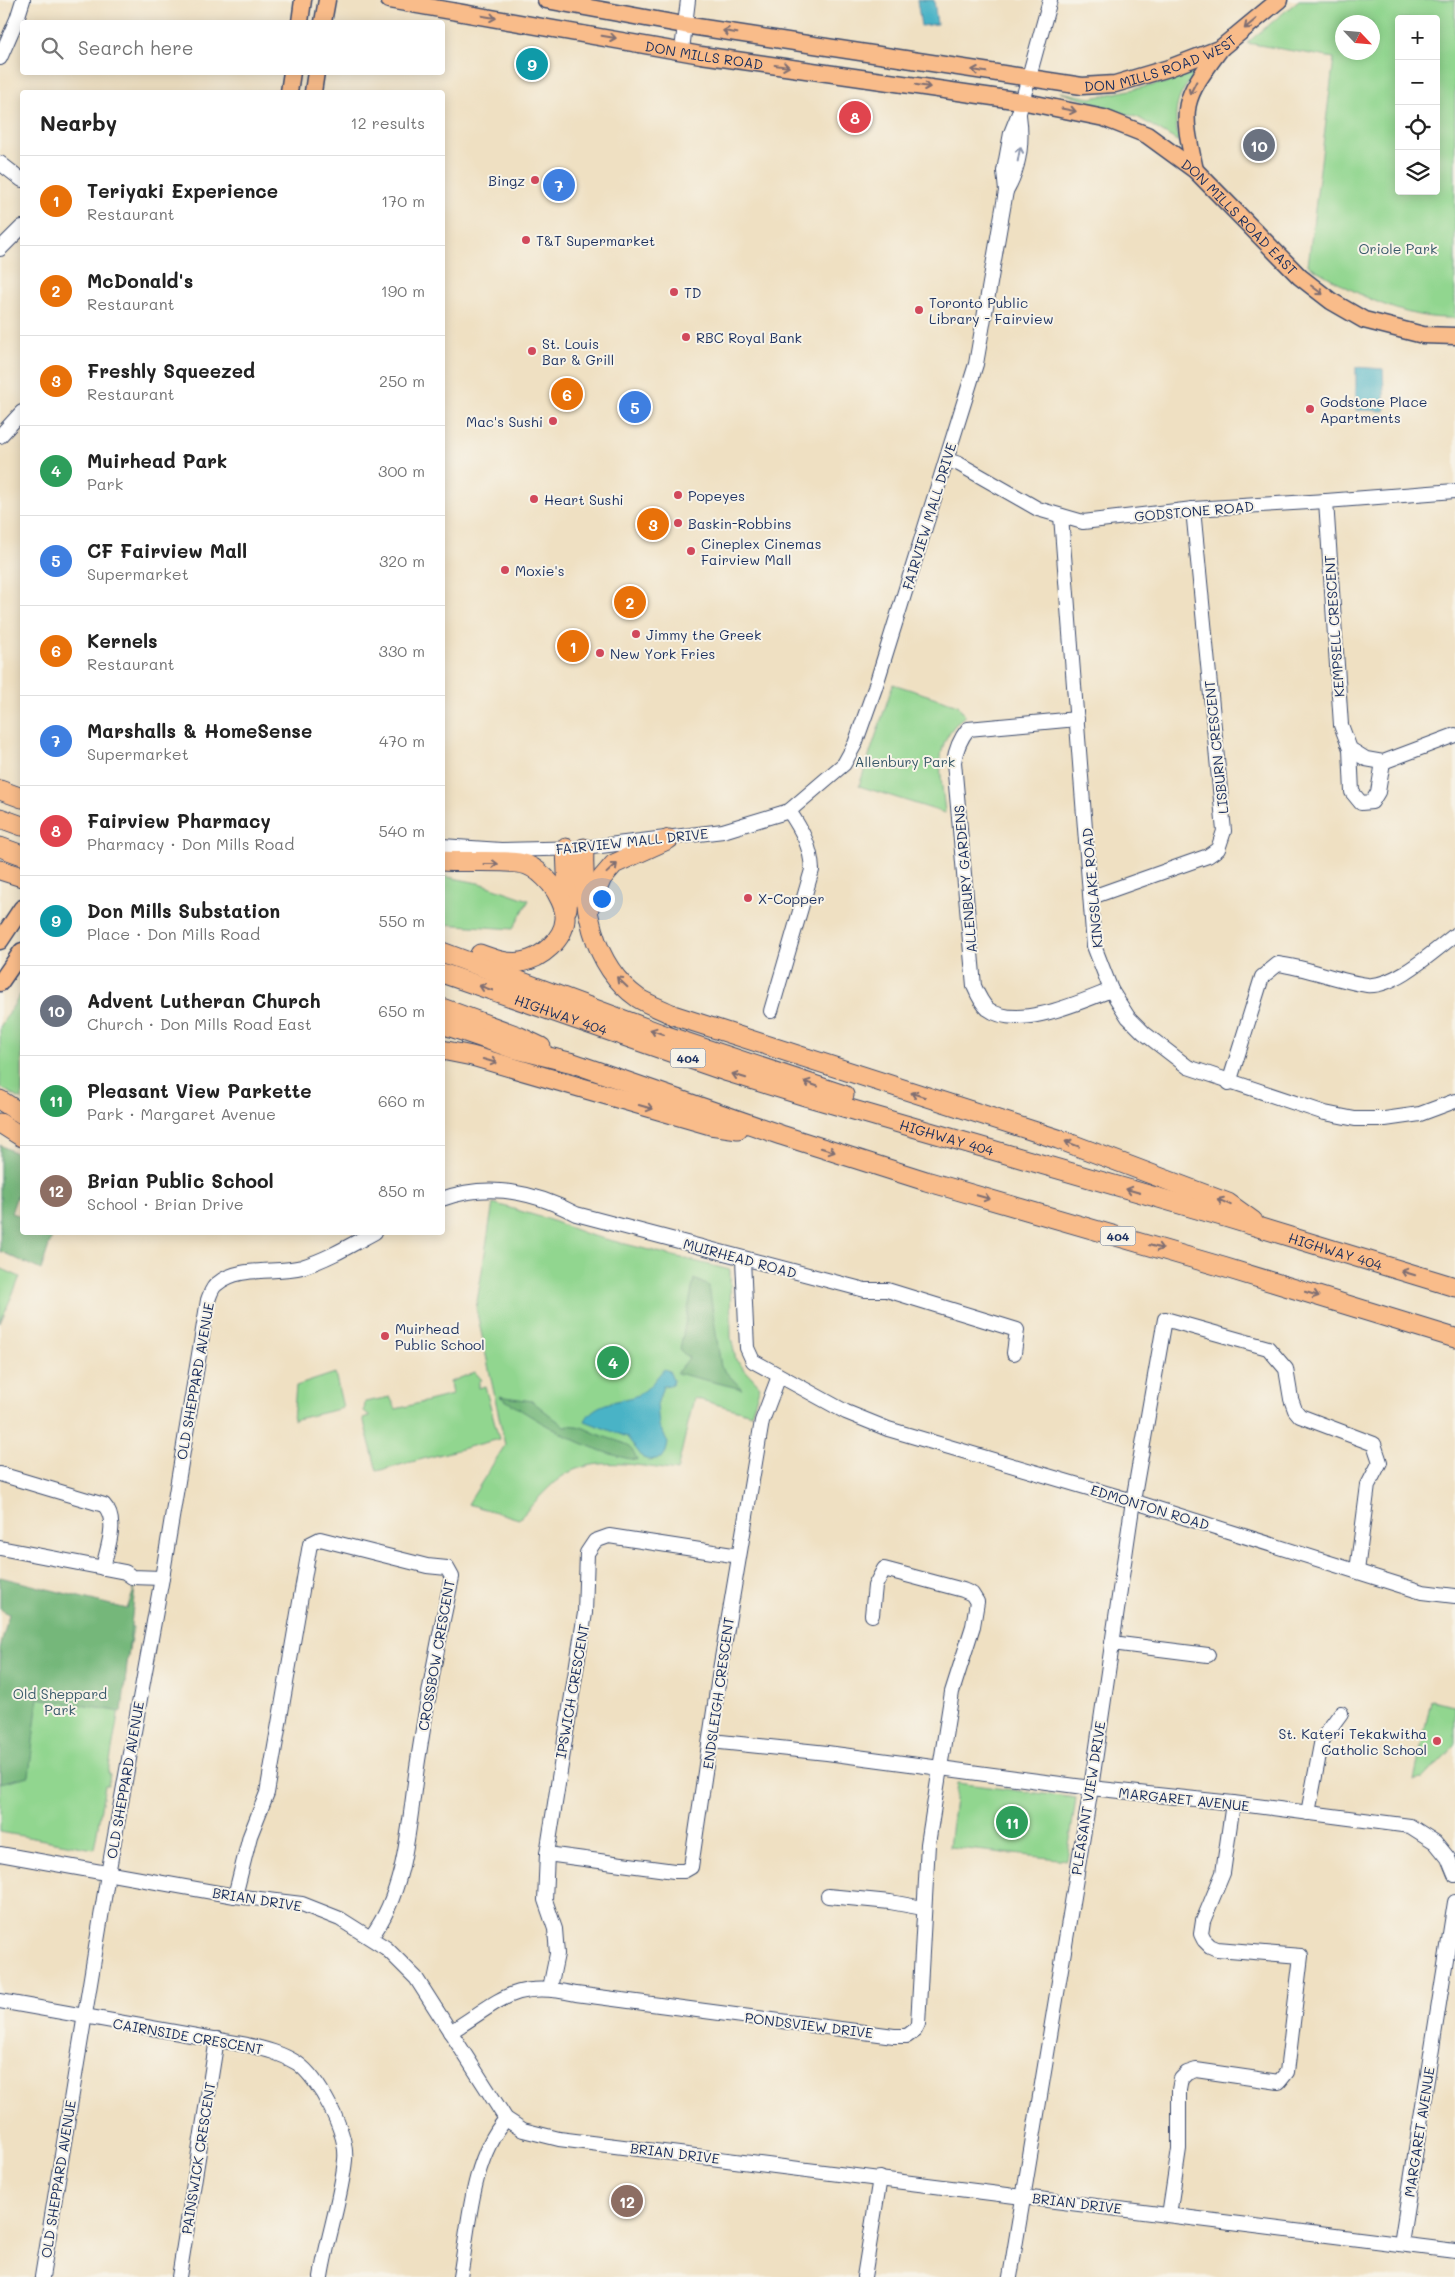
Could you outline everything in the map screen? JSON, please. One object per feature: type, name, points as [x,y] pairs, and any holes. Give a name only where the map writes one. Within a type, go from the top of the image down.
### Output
[{"type":"highway","points":[[0,785],[20,790]]},
{"type":"highway","points":[[0,790],[20,797]]},
{"type":"highway","points":[[0,818],[20,825]]},
{"type":"highway","points":[[588,910],[602,878],[614,864],[669,839]]},
{"type":"highway","points":[[0,847],[20,854]]},
{"type":"highway","points":[[575,848],[596,944],[613,974],[638,998],[673,1015],[1058,1139],[1228,1203],[1264,1229]]},
{"type":"highway","points":[[445,942],[498,961],[521,962],[539,956],[549,948],[564,927],[575,848]]},
{"type":"highway","points":[[445,862],[527,865],[545,878],[557,891],[566,917]]},
{"type":"highway","points":[[445,953],[667,1036],[902,1114],[937,1134]]},
{"type":"highway","name":"HIGHWAY 404","points":[[445,974],[728,1072],[1455,1287]]},
{"type":"highway","name":"404","points":[[445,1009],[518,1036],[573,1063]]},
{"type":"highway","name":"404","points":[[445,1025],[512,1048],[573,1063],[781,1135],[1455,1338]]},
{"type":"highway","points":[[445,1051],[472,1056],[710,1125],[781,1135]]},
{"type":"highway","points":[[0,1100],[20,1113]]},
{"type":"highway","points":[[0,1123],[20,1136]]},
{"type":"main road","points":[[300,20],[304,0]]},
{"type":"main road","points":[[323,20],[327,0]]},
{"type":"main road","name":"DON MILLS ROAD","points":[[389,0],[1020,107]]},
{"type":"main road","name":"DON MILLS ROAD","points":[[546,0],[684,25],[1027,78]]},
{"type":"main road","name":"DON MILLS ROAD WEST","points":[[1027,78],[1082,86],[1116,84],[1169,68],[1221,48],[1279,0]]},
{"type":"main road","points":[[1195,170],[1186,128],[1186,109],[1195,83],[1221,48]]},
{"type":"main road","points":[[289,90],[292,75]]},
{"type":"main road","points":[[312,90],[315,75]]},
{"type":"main road","name":"DON MILLS ROAD EAST","points":[[1020,107],[1104,118],[1147,135],[1195,170],[1300,277],[1331,301],[1364,320],[1423,335],[1455,336]]},
{"type":"main road","points":[[0,941],[20,911]]},
{"type":"main road","points":[[0,983],[20,954]]},
{"type":"street","points":[[0,58],[18,19],[23,0]]},
{"type":"street","points":[[682,50],[688,0]]},
{"type":"street","name":"FAIRVIEW MALL DRIVE","points":[[445,846],[501,850],[575,848],[669,839],[723,831],[789,811],[844,764],[855,744],[976,364],[1006,192],[1004,171],[1011,133],[1050,0]]},
{"type":"street","points":[[0,163],[20,178]]},
{"type":"street","points":[[0,249],[20,229]]},
{"type":"street","points":[[0,436],[20,414]]},
{"type":"street","name":"GODSTONE ROAD","points":[[947,460],[959,464],[1038,509],[1083,522],[1193,509],[1455,491]]},
{"type":"street","name":"KEMPSELL CRESCENT","points":[[1326,501],[1341,725],[1350,749],[1352,792],[1361,803],[1372,802],[1378,792],[1383,762]]},
{"type":"street","name":"LISBURN CRESCENT","points":[[1092,897],[1208,856],[1218,849],[1224,831],[1193,509]]},
{"type":"street","name":"KINGSLAKE ROAD","points":[[1061,516],[1092,897],[1094,946],[1111,990],[1128,1017],[1144,1033],[1188,1067],[1229,1083],[1325,1113],[1355,1118],[1386,1119],[1420,1114],[1454,1104]]},
{"type":"street","name":"ALLENBURY GARDENS","points":[[1077,719],[968,729],[958,744],[954,762],[974,986],[987,1008],[1002,1016],[1017,1018],[1069,1006],[1111,990]]},
{"type":"street","points":[[1350,749],[1366,759],[1383,762],[1455,735]]},
{"type":"street","points":[[771,1011],[812,870],[811,853],[807,841],[789,811]]},
{"type":"street","points":[[1229,1083],[1262,977],[1278,964],[1301,967],[1368,985],[1387,982],[1405,972],[1455,935]]},
{"type":"street","name":"MUIRHEAD ROAD","points":[[445,1198],[490,1190],[516,1191],[553,1202],[576,1214],[743,1259],[866,1290],[887,1290],[1017,1330],[1014,1353]]},
{"type":"street","name":"OLD SHEPPARD AVENUE","points":[[42,2277],[157,1578],[208,1300],[215,1285],[242,1274],[301,1267],[333,1255],[370,1235]]},
{"type":"street","name":"EDMONTON ROAD","points":[[743,1259],[747,1348],[753,1361],[846,1412],[888,1429],[1133,1501],[1422,1592],[1455,1596]]},
{"type":"street","name":"PLEASANT VIEW DRIVE","points":[[1010,2277],[1091,1788],[1133,1501],[1165,1319],[1268,1348],[1286,1369],[1291,1399],[1295,1410],[1300,1416],[1374,1444],[1380,1462],[1368,1485],[1357,1571]]},
{"type":"street","name":"ENDSLEIGH CRESCENT","points":[[547,1854],[684,1871],[691,1867],[762,1421],[779,1376]]},
{"type":"street","points":[[0,1474],[104,1505],[110,1513],[112,1524],[103,1568]]},
{"type":"street","name":"IPSWICH CRESCENT","points":[[550,1988],[557,1954],[555,1930],[545,1900],[547,1854],[585,1613],[585,1563],[590,1547],[595,1540],[610,1536],[739,1556]]},
{"type":"street","name":"CROSSBOW CRESCENT","points":[[235,1896],[250,1836],[267,1793],[310,1544],[320,1539],[427,1566],[446,1568],[452,1578],[419,1752],[401,1868],[390,1904],[382,1922],[371,1937]]},
{"type":"street","points":[[0,1548],[126,1572],[132,1577],[144,1579],[157,1578]]},
{"type":"street","name":"PONDSVIEW DRIVE","points":[[450,2032],[496,2001],[525,1990],[550,1988],[576,1994],[702,2012],[894,2036],[907,2036],[915,2030],[918,2024],[928,1844],[952,1692],[974,1626],[977,1602],[972,1594],[963,1590],[884,1570],[875,1586],[872,1615]]},
{"type":"street","points":[[1112,1643],[1208,1655]]},
{"type":"street","points":[[1308,1813],[1322,1739],[1341,1713]]},
{"type":"street","name":"MARGARET AVENUE","points":[[711,1741],[827,1753],[1091,1788],[1233,1803],[1410,1826],[1435,1842],[1448,1858],[1455,1875]]},
{"type":"street","points":[[1169,2215],[1180,2149],[1179,2090],[1181,2079],[1187,2073],[1196,2070],[1279,2082],[1287,2072],[1301,1956],[1218,1948],[1210,1946],[1201,1934],[1203,1921],[1223,1874],[1233,1803]]},
{"type":"street","name":"BRIAN DRIVE","points":[[0,1854],[235,1896],[302,1904],[340,1919],[386,1948],[416,1978],[506,2119],[523,2130],[559,2138],[1455,2251]]},
{"type":"street","points":[[828,1896],[890,1902],[923,1908]]},
{"type":"street","name":"MARGARET AVENUE","points":[[1401,2244],[1455,1902]]},
{"type":"street","name":"CAIRNSIDE CRESCENT","points":[[0,2000],[217,2040],[282,2054],[299,2064],[314,2080],[343,2137],[345,2159],[321,2277]]},
{"type":"street","name":"PAINSWICK CRESCENT","points":[[179,2277],[217,2040]]},
{"type":"street","points":[[460,2277],[479,2170],[494,2134],[506,2119]]},
{"type":"street","points":[[864,2277],[880,2178]]},
{"type":"green space","name":"Oriole Park","points":[[1299,0],[1455,0],[1455,318],[1435,317],[1397,309],[1360,294],[1308,265],[1334,58],[1247,43]]},
{"type":"green space","points":[[1198,71],[1180,96],[1176,112],[1179,142],[1139,118],[1060,92],[1091,98],[1164,83]]},
{"type":"green space","name":"Allenbury Park","points":[[893,684],[958,705],[965,716],[954,726],[942,749],[941,773],[945,813],[859,786]]},
{"type":"green space","points":[[445,876],[483,884],[529,900],[513,929],[445,924]]},
{"type":"green space","points":[[20,995],[20,1099],[0,1087],[0,1027]]},
{"type":"green space","points":[[0,1145],[16,1153],[20,1187],[11,1213],[20,1215],[20,1235],[52,1235],[41,1270],[0,1251]]},
{"type":"green space","points":[[493,1203],[547,1219],[589,1235],[730,1270],[731,1338],[736,1360],[760,1386],[751,1414],[694,1398],[677,1471],[617,1464],[587,1466],[573,1471],[554,1482],[519,1519],[468,1504],[505,1445],[476,1308]]},
{"type":"green space","points":[[0,1268],[20,1277],[0,1323]]},
{"type":"green space","points":[[694,1279],[709,1286],[721,1367],[742,1389],[677,1373],[689,1358],[680,1350]]},
{"type":"green space","points":[[475,1372],[482,1380],[479,1381],[479,1388],[485,1386],[499,1439],[377,1471],[363,1418],[370,1416],[364,1411],[365,1402],[390,1397],[396,1409],[452,1395],[450,1382]]},
{"type":"green space","points":[[335,1373],[343,1408],[293,1420],[296,1386]]},
{"type":"green space","points":[[499,1396],[532,1401],[564,1426],[580,1427],[623,1443],[631,1449],[637,1460],[619,1457],[583,1444],[547,1426]]},
{"type":"green space","points":[[0,1577],[127,1609],[135,1587],[122,1712],[38,1698],[29,1776],[0,1783],[0,1649],[9,1614],[0,1609]]},
{"type":"green space","name":"Old Sheppard Park","points":[[19,1607],[133,1627],[108,1773],[110,1774],[108,1785],[105,1785],[94,1849],[0,1832],[0,1697]]},
{"type":"green space","points":[[1431,1700],[1455,1705],[1455,1745],[1423,1779],[1414,1780]]},
{"type":"green space","points":[[957,1783],[1076,1798],[1067,1860],[949,1847]]},
{"type":"water","points":[[917,0],[934,0],[937,24],[921,26]]},
{"type":"water","points":[[1356,367],[1383,369],[1385,411],[1356,410]]},
{"type":"water","points":[[664,1369],[669,1371],[673,1380],[672,1385],[663,1386],[657,1405],[659,1426],[668,1442],[666,1452],[662,1458],[649,1460],[643,1458],[627,1437],[585,1421],[589,1414],[601,1406],[642,1393]]},
{"type":"place","name":"Don Mills Substation","points":[[532,64]]},
{"type":"place","name":"Fairview Pharmacy","points":[[855,117]]},
{"type":"place","name":"Advent Lutheran Church","points":[[1259,145]]},
{"type":"place","name":"Bingz","points":[[535,180]]},
{"type":"place","name":"Marshalls & HomeSense","points":[[559,185]]},
{"type":"place","name":"T&T Supermarket","points":[[526,240]]},
{"type":"place","name":"TD","points":[[674,292]]},
{"type":"place","name":"Toronto Public Library - Fairview","points":[[919,310]]},
{"type":"place","name":"RBC Royal Bank","points":[[686,337]]},
{"type":"place","name":"St. Louis Bar & Grill","points":[[532,351]]},
{"type":"place","name":"Kernels","points":[[567,394]]},
{"type":"place","name":"CF Fairview Mall","points":[[635,407]]},
{"type":"place","name":"Godstone Place Apartments","points":[[1310,409]]},
{"type":"place","name":"Mac's Sushi","points":[[553,421]]},
{"type":"place","name":"Popeyes","points":[[678,495]]},
{"type":"place","name":"Heart Sushi","points":[[534,499]]},
{"type":"place","name":"Baskin-Robbins","points":[[678,523]]},
{"type":"place","name":"Freshly Squeezed","points":[[653,524]]},
{"type":"place","name":"Cineplex Cinemas Fairview Mall","points":[[691,551]]},
{"type":"place","name":"Moxie's","points":[[505,570]]},
{"type":"place","name":"McDonald's","points":[[630,602]]},
{"type":"place","name":"Jimmy the Greek","points":[[636,634]]},
{"type":"place","name":"Teriyaki Experience","points":[[573,646]]},
{"type":"place","name":"New York Fries","points":[[600,653]]},
{"type":"place","name":"X-Copper","points":[[748,898]]},
{"type":"place","name":"Muirhead Public School","points":[[385,1336]]},
{"type":"place","name":"Muirhead Park","points":[[613,1362]]},
{"type":"place","name":"St. Kateri Tekakwitha Catholic School","points":[[1437,1741]]},
{"type":"place","name":"Pleasant View Parkette","points":[[1012,1822]]},
{"type":"place","name":"Brian Public School","points":[[627,2201]]}]
